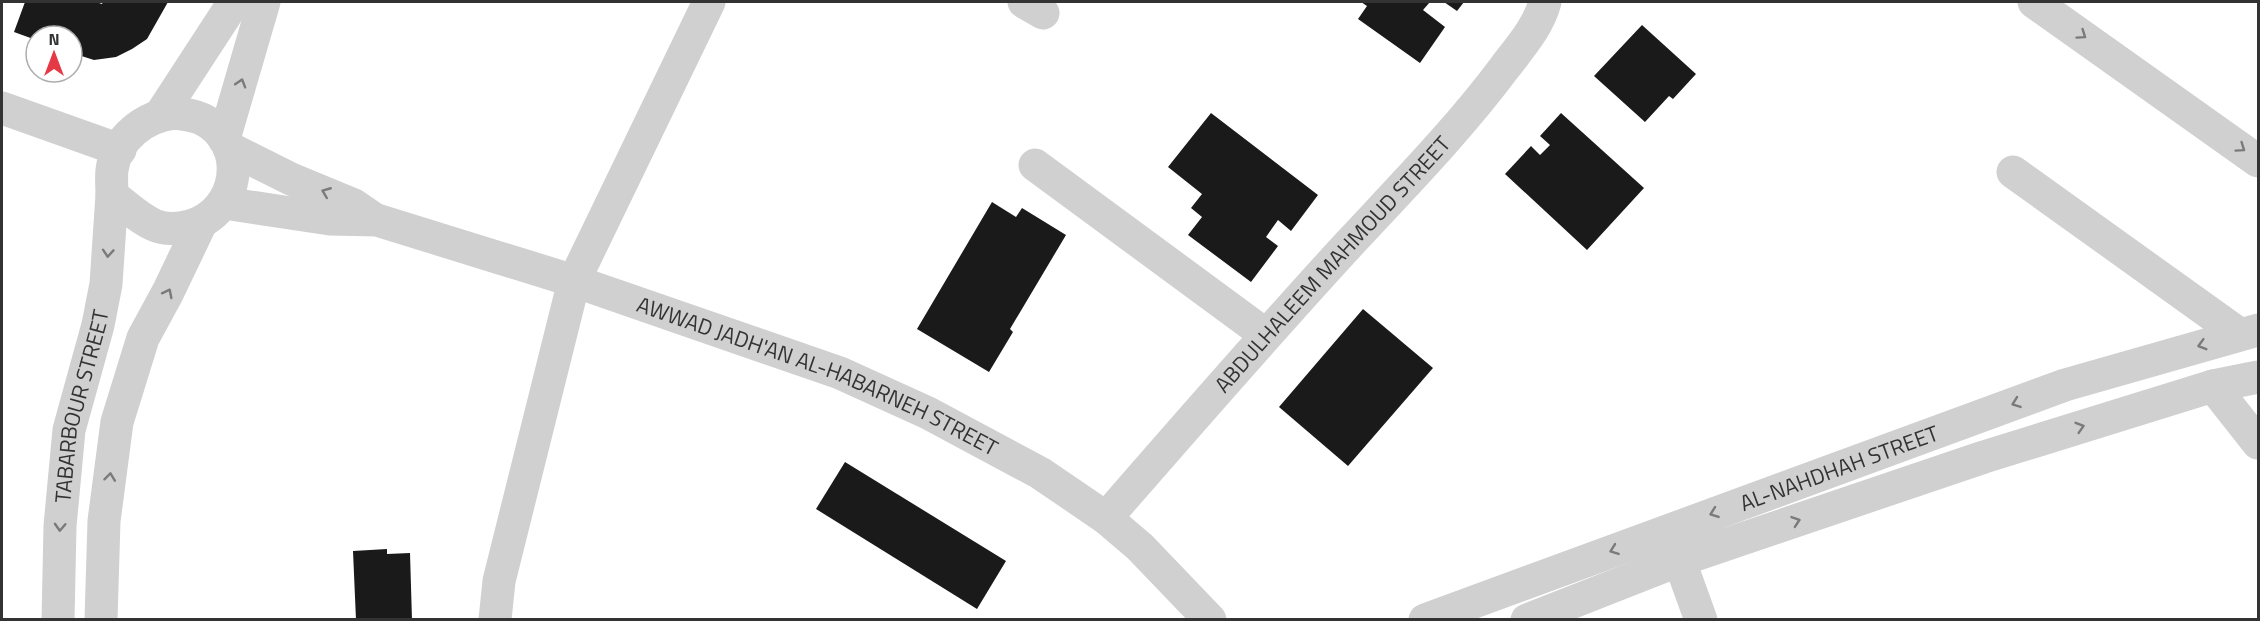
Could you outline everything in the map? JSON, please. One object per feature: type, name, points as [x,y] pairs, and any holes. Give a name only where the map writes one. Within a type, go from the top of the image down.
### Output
[{"type":"street","points":[[161,114],[234,2]]},
{"type":"street","points":[[226,144],[264,2]]},
{"type":"street","points":[[495,620],[499,581],[574,280],[709,2]]},
{"type":"street","name":"ABDULHALEEM MAHMOUD STREET","points":[[1106,518],[1266,335],[1492,85],[1533,30],[1545,2]]},
{"type":"street","points":[[2034,2],[2259,161]]},
{"type":"street","points":[[2,108],[120,150]]},
{"type":"street","points":[[161,114],[189,114],[203,119],[215,128],[226,144],[233,162],[231,190],[213,213],[178,230],[154,226],[112,195],[112,172],[120,150],[130,134],[143,122],[161,114]]},
{"type":"street","name":"AWWAD JADH'AN AL-HABARNEH STREET","points":[[226,144],[291,179],[354,205],[377,220]]},
{"type":"street","points":[[1035,165],[1266,335]]},
{"type":"street","points":[[2013,172],[2249,332]]},
{"type":"street","name":"TABARBOUR STREET","points":[[58,620],[60,526],[69,430],[106,284],[112,195]]},
{"type":"street","name":"AWWAD JADH'AN AL-HABARNEH STREET","points":[[213,213],[377,220],[574,280],[804,359],[888,393],[1040,473],[1106,518],[1162,569],[1210,620]]},
{"type":"street","name":"TABARBOUR STREET","points":[[101,620],[104,521],[117,422],[143,338],[213,213]]},
{"type":"street","name":"AL-NAHDHAH STREET","points":[[1527,620],[1675,545],[2065,385],[2249,332]]},
{"type":"street","name":"AL-NAHDHAH STREET","points":[[1425,620],[1675,545],[1984,457],[2212,386],[2259,377]]},
{"type":"street","points":[[2212,386],[2259,443]]},
{"type":"street","points":[[1675,545],[1701,620]]},
{"type":"building","points":[[25,2],[96,2],[102,4],[103,2],[168,2],[147,39],[116,57],[94,60],[84,57],[84,24],[24,24],[24,36],[14,32]]},
{"type":"building","points":[[1361,2],[1430,2],[1423,10],[1445,27],[1420,63],[1358,19],[1367,6]]},
{"type":"building","points":[[1444,2],[1464,2],[1457,11]]},
{"type":"building","points":[[1642,25],[1696,74],[1673,99],[1669,96],[1645,122],[1594,76]]},
{"type":"building","points":[[1211,113],[1318,195],[1291,231],[1278,220],[1266,237],[1278,246],[1251,282],[1188,235],[1202,217],[1191,208],[1202,194],[1168,167]]},
{"type":"building","points":[[1561,113],[1644,188],[1587,250],[1505,174],[1531,146],[1540,155],[1550,145],[1540,136]]},
{"type":"building","points":[[992,202],[1016,217],[1022,208],[1066,235],[1010,329],[1013,332],[989,372],[917,329]]},
{"type":"building","points":[[1363,309],[1433,368],[1348,466],[1279,407]]},
{"type":"building","points":[[845,462],[1006,561],[977,609],[816,509]]},
{"type":"building","points":[[387,549],[387,554],[410,553],[412,620],[356,620],[353,551]]}]
